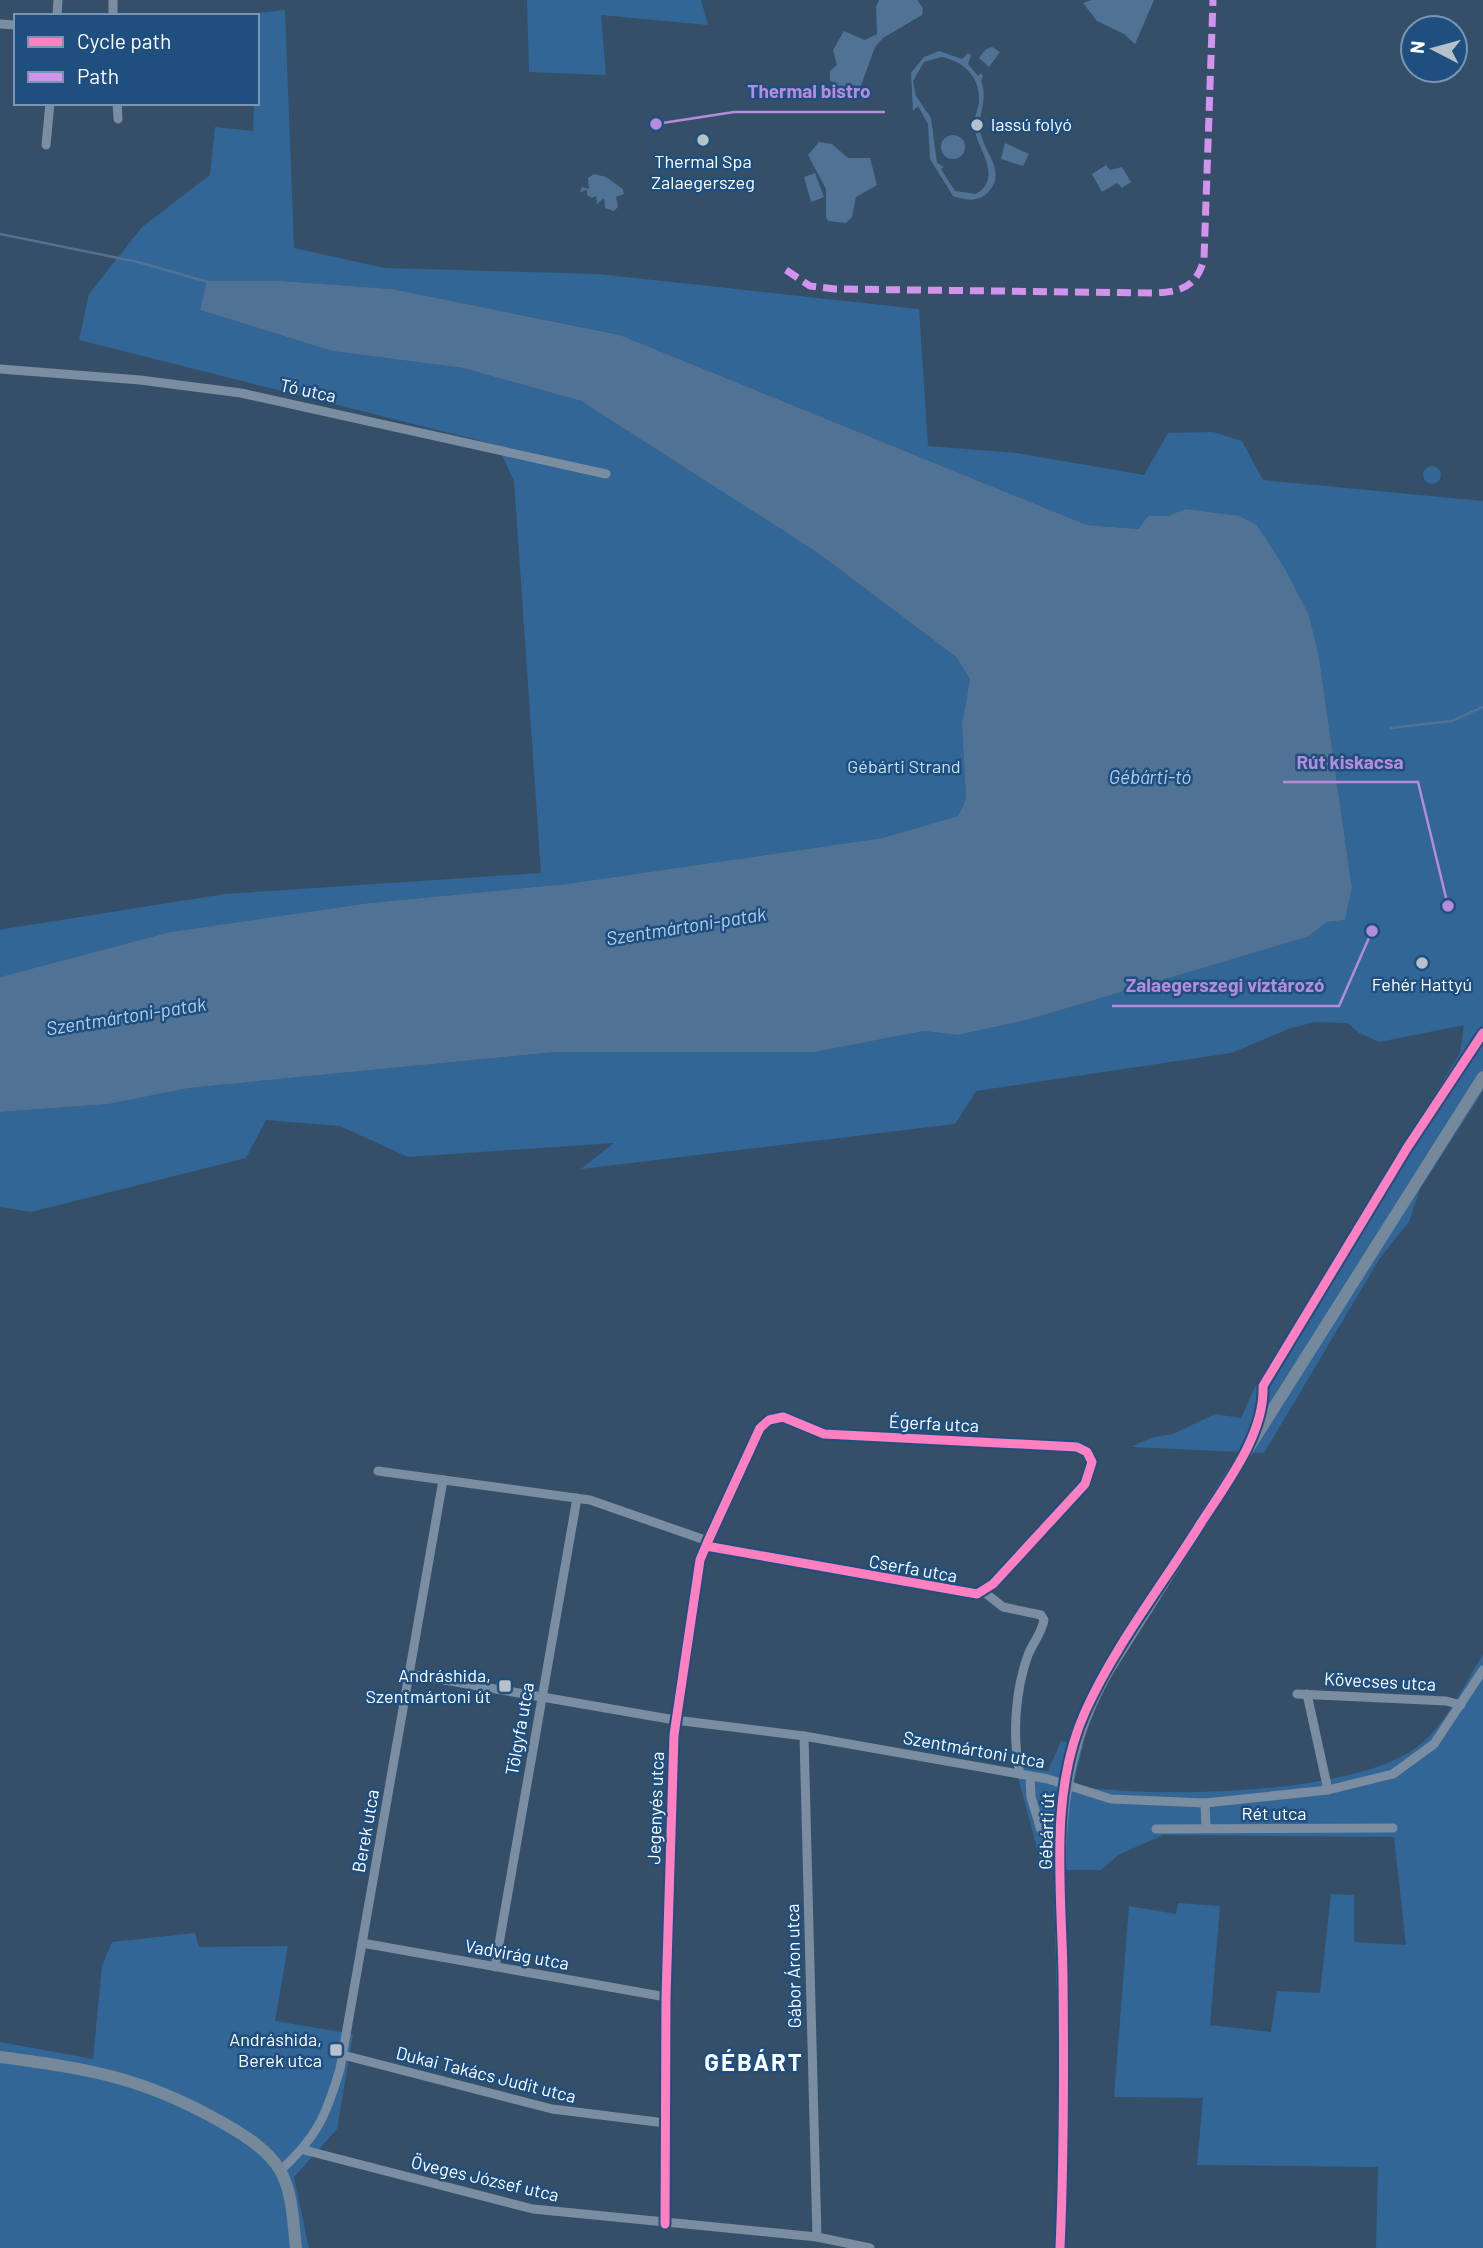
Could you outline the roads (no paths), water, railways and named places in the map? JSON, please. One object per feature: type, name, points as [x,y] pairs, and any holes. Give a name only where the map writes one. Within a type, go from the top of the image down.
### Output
[{"type":"main road","name":"Gébárti út","points":[[1060,2248],[1064,2137],[1061,1831],[1065,1782],[1077,1734],[1096,1691],[1483,1077]]},
{"type":"main road","points":[[0,2057],[87,2070],[139,2082],[202,2111],[260,2148],[280,2171],[290,2200],[296,2248]]},
{"type":"street","points":[[46,145],[50,105]]},
{"type":"street","points":[[117,105],[118,120]]},
{"type":"street","name":"Tó utca","points":[[0,369],[150,381],[241,393],[606,474]]},
{"type":"street","name":"Égerfa utca","points":[[776,1417],[788,1418],[824,1434],[1082,1449],[1091,1458],[1091,1472],[1084,1484],[984,1592]]},
{"type":"street","name":"Jegenyés utca","points":[[665,2224],[666,1997],[675,1720],[698,1569],[707,1543],[760,1428],[776,1417]]},
{"type":"street","name":"Cserfa utca","points":[[378,1471],[577,1498],[707,1543],[965,1594],[984,1592],[1003,1607],[1041,1615],[1044,1620],[1028,1655],[1015,1738],[1025,1775]]},
{"type":"street","name":"Berek utca","points":[[280,2171],[304,2150],[324,2117],[343,2055],[443,1480]]},
{"type":"street","name":"Tölgyfa utca","points":[[495,1966],[577,1498]]},
{"type":"street","name":"Szentmártoni utca","points":[[409,1674],[675,1720],[804,1736],[1065,1782],[1088,1794],[1111,1799],[1205,1803],[1328,1790],[1393,1774],[1411,1764],[1434,1744],[1483,1670]]},
{"type":"street","name":"Kövecses utca","points":[[1328,1790],[1302,1694],[1446,1701],[1461,1705]]},
{"type":"street","name":"Gábor Áron utca","points":[[804,1736],[817,2237]]},
{"type":"street","name":"Gébárti út","points":[[1025,1775],[1041,1830]]},
{"type":"street","points":[[1205,1803],[1206,1828]]},
{"type":"street","name":"Rét utca","points":[[1156,1829],[1393,1828]]},
{"type":"street","name":"Vadvirág utca","points":[[362,1943],[666,1997]]},
{"type":"street","name":"Dukai Takács Judit utca","points":[[343,2055],[552,2109],[665,2123]]},
{"type":"street","name":"Öveges József utca","points":[[304,2150],[509,2205],[665,2224],[817,2237],[870,2248]]},
{"type":"water","points":[[879,0],[917,0],[923,8],[922,15],[883,38],[875,47],[859,91],[838,94],[838,88],[830,80],[830,71],[837,65],[833,50],[844,31],[865,40],[877,34],[876,7]]},
{"type":"water","points":[[1092,0],[1154,0],[1135,44],[1124,34],[1097,21],[1083,3]]},
{"type":"water","points":[[992,47],[1000,52],[989,67],[979,58],[986,49]]},
{"type":"water","name":"lassú folyó","points":[[939,51],[962,59],[968,53],[971,55],[968,64],[978,76],[981,73],[983,76],[980,129],[993,163],[995,179],[985,195],[977,199],[953,196],[930,159],[928,124],[918,106],[913,111],[911,73],[924,57]],"holes":[[[942,57],[970,72],[979,94],[974,125],[986,161],[988,179],[976,194],[955,191],[941,169],[944,167],[937,163],[931,118],[916,96],[913,81],[924,62]]]},
{"type":"water","points":[[953,135],[961,139],[965,147],[961,155],[953,159],[945,155],[941,147],[945,139]]},
{"type":"water","points":[[819,142],[832,144],[848,158],[870,158],[877,185],[856,197],[852,217],[846,223],[828,221],[826,217],[826,189],[808,155]]},
{"type":"water","points":[[1005,143],[1029,154],[1023,166],[1001,159]]},
{"type":"water","points":[[1106,165],[1110,170],[1122,167],[1131,182],[1122,188],[1117,183],[1102,192],[1092,174]]},
{"type":"water","points":[[815,173],[824,197],[811,202],[804,177]]},
{"type":"water","points":[[594,174],[606,177],[623,189],[624,194],[616,197],[618,207],[614,211],[605,208],[604,198],[597,204],[596,196],[592,198],[587,195],[587,190],[580,192],[582,187],[589,189],[588,178]]},
{"type":"water","name":"Gébárti-tó","points":[[207,281],[282,281],[392,289],[620,335],[1087,525],[1138,529],[1148,516],[1168,516],[1185,509],[1239,516],[1257,525],[1285,569],[1309,615],[1319,657],[1352,888],[1345,920],[1327,922],[1307,937],[1027,1020],[958,1035],[924,1031],[815,1052],[556,1052],[189,1088],[109,1104],[0,1112],[0,977],[170,932],[369,903],[566,884],[882,838],[958,816],[966,799],[962,724],[970,679],[956,657],[818,553],[581,401],[463,368],[332,351],[200,310]]},
{"type":"waterway","points":[[0,234],[138,262],[208,282]]},
{"type":"waterway","name":"Szentmártoni-patak","points":[[1391,728],[1452,721],[1483,707]]},
{"type":"place","name":"Thermal bistro","points":[[656,124]]},
{"type":"place","name":"lassú folyó","points":[[977,125]]},
{"type":"place","name":"Thermal Spa Zalaegerszeg","points":[[703,140]]},
{"type":"place","name":"Rút kiskacsa","points":[[1448,906]]},
{"type":"place","name":"Zalaegerszegi víztározó","points":[[1372,931]]},
{"type":"place","name":"Fehér Hattyú","points":[[1422,963]]},
{"type":"place","name":"Andráshida, Szentmártoni út","points":[[505,1686]]},
{"type":"place","name":"Andráshida, Berek utca","points":[[336,2050]]},
{"type":"district","name":"GÉBÁRT","points":[[754,2063]]},
{"type":"park label","name":"Gébárti Strand","points":[[904,767]]}]
